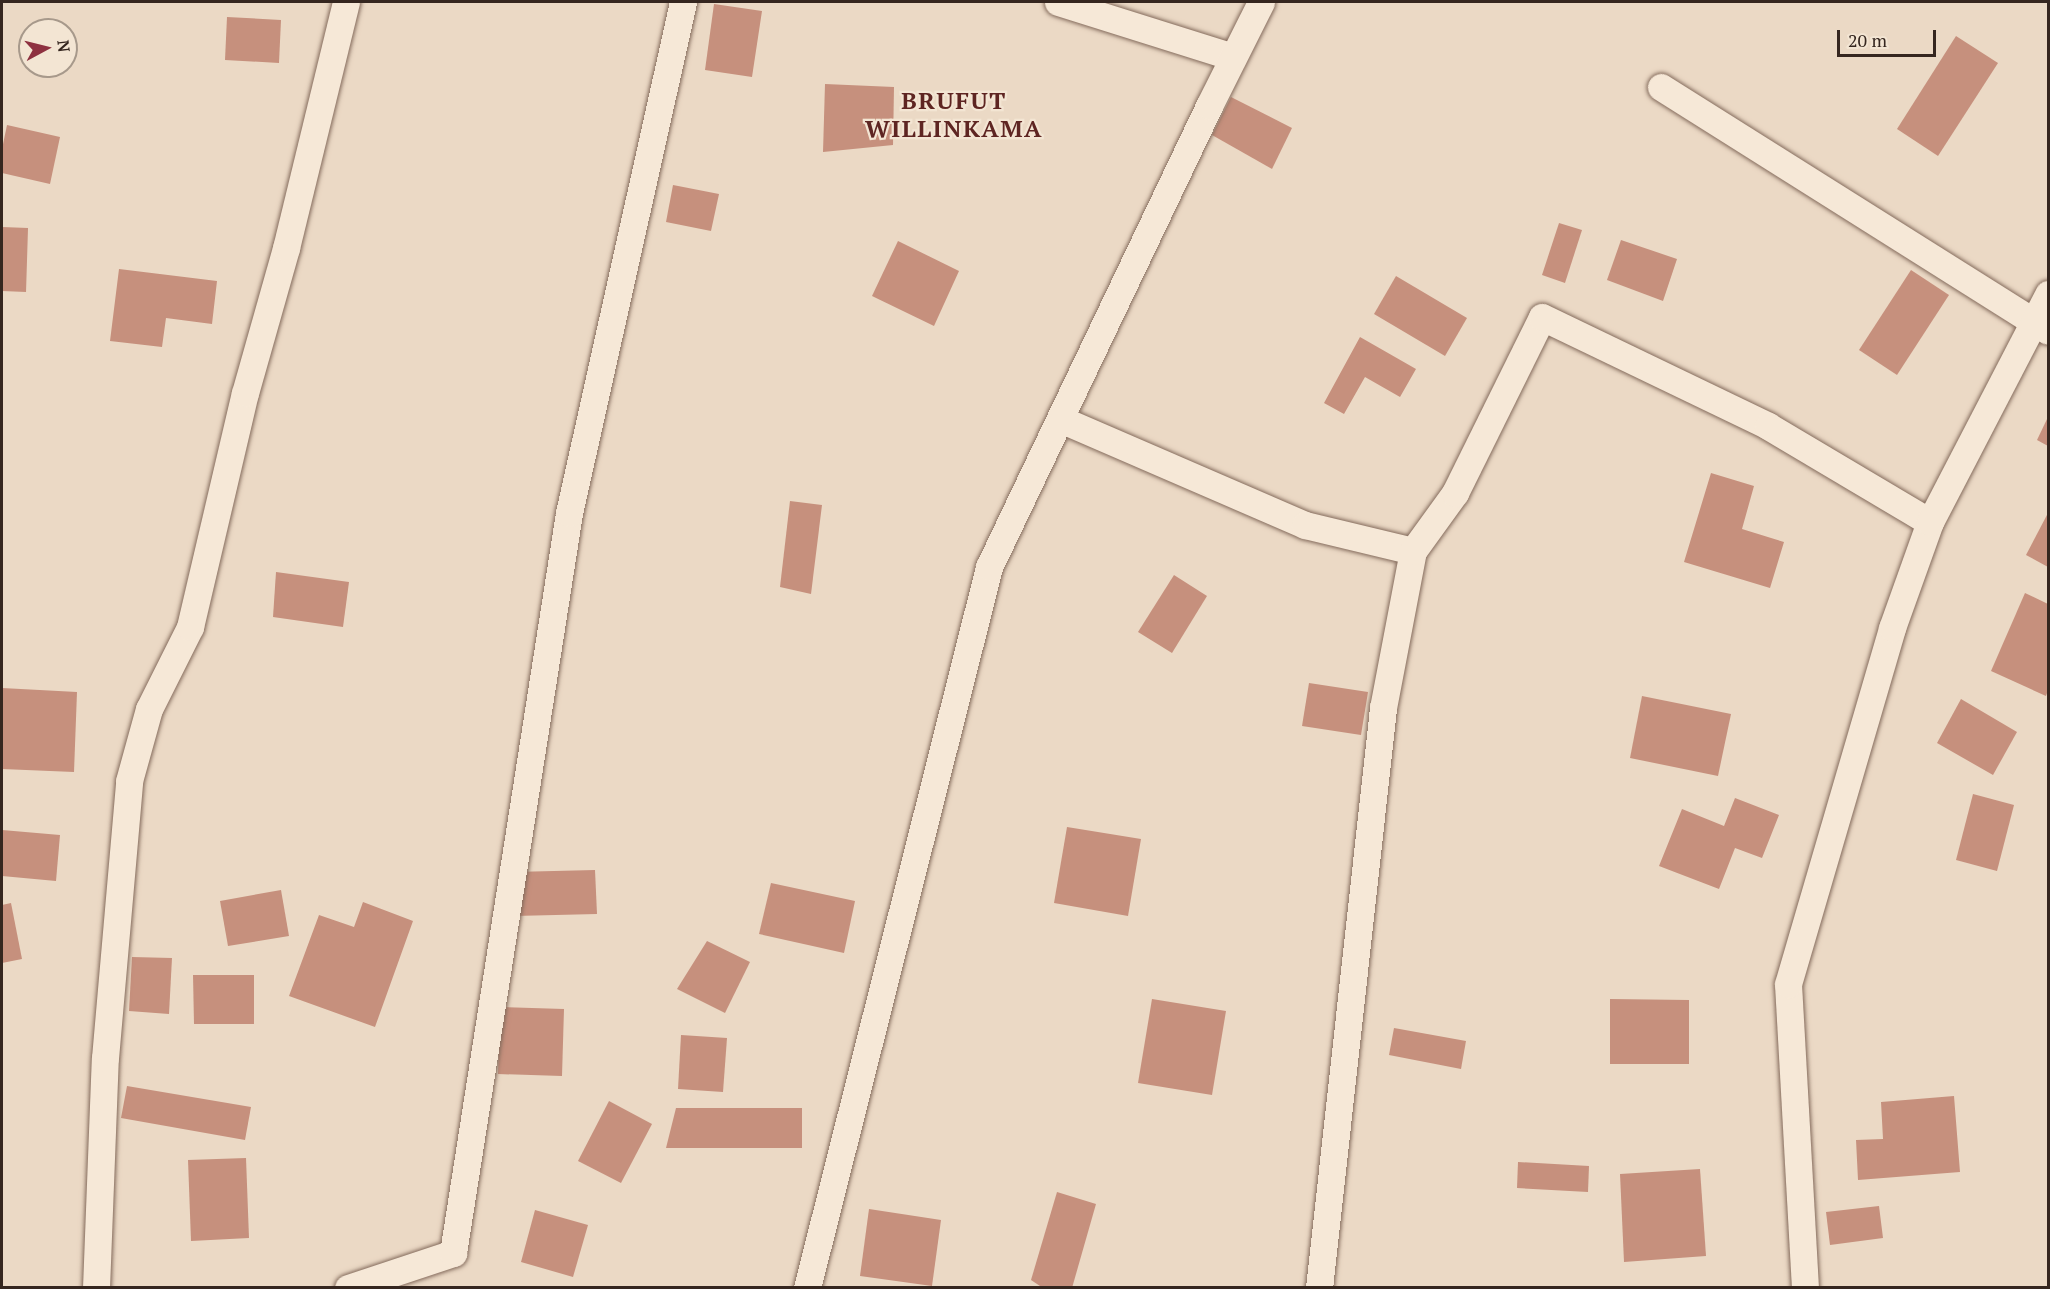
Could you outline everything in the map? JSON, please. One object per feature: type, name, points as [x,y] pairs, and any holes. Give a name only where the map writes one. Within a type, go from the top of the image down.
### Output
[{"type":"street","points":[[96,1287],[105,1058],[129,781],[149,709],[190,627],[245,393],[286,249],[346,2]]},
{"type":"street","points":[[348,1287],[453,1253],[569,513],[683,2]]},
{"type":"street","points":[[1058,2],[1233,57]]},
{"type":"street","points":[[807,1287],[989,567],[1261,2]]},
{"type":"street","points":[[1661,87],[2042,327]]},
{"type":"street","points":[[1805,1287],[1788,984],[1892,628],[1930,522],[2042,327],[2049,294]]},
{"type":"street","points":[[1319,1287],[1383,708],[1413,551],[1455,493],[1542,317],[1768,426],[1930,522]]},
{"type":"street","points":[[1060,419],[1305,525],[1413,551]]},
{"type":"building","points":[[714,4],[762,11],[752,77],[705,70]]},
{"type":"building","points":[[227,17],[281,20],[279,63],[225,60]]},
{"type":"building","points":[[1956,36],[1998,63],[1938,156],[1897,129]]},
{"type":"building","points":[[825,84],[894,87],[893,145],[823,152]]},
{"type":"building","points":[[1231,97],[1292,128],[1272,169],[1212,135]]},
{"type":"building","points":[[7,125],[60,137],[50,184],[2,173],[2,149]]},
{"type":"building","points":[[673,185],[719,194],[711,231],[666,222]]},
{"type":"building","points":[[1559,223],[1582,230],[1565,283],[1542,275]]},
{"type":"building","points":[[2,227],[28,228],[26,292],[2,291]]},
{"type":"building","points":[[1621,240],[1677,259],[1663,301],[1607,280]]},
{"type":"building","points":[[898,241],[959,271],[934,326],[872,296]]},
{"type":"building","points":[[119,269],[217,281],[212,324],[166,318],[162,347],[110,341]]},
{"type":"building","points":[[1911,270],[1949,295],[1897,375],[1859,350]]},
{"type":"building","points":[[1396,276],[1467,318],[1445,356],[1374,314]]},
{"type":"building","points":[[1360,337],[1416,369],[1400,397],[1365,377],[1344,414],[1324,403]]},
{"type":"building","points":[[2048,417],[2048,446],[2037,440]]},
{"type":"building","points":[[1711,473],[1754,486],[1742,529],[1784,542],[1770,588],[1684,562]]},
{"type":"building","points":[[790,501],[822,505],[811,594],[780,587]]},
{"type":"building","points":[[2048,513],[2048,567],[2026,555]]},
{"type":"building","points":[[276,572],[349,582],[343,627],[273,617]]},
{"type":"building","points":[[1174,575],[1207,596],[1172,653],[1138,632]]},
{"type":"building","points":[[2025,593],[2048,604],[2048,690],[2046,696],[1991,671]]},
{"type":"building","points":[[1309,683],[1368,692],[1361,735],[1302,726]]},
{"type":"building","points":[[2,688],[77,692],[74,772],[2,769]]},
{"type":"building","points":[[1642,696],[1731,714],[1718,776],[1630,758]]},
{"type":"building","points":[[1961,699],[2017,732],[1993,775],[1937,743]]},
{"type":"building","points":[[1973,794],[2014,805],[1997,871],[1956,860]]},
{"type":"building","points":[[1735,798],[1779,815],[1762,858],[1735,848],[1719,889],[1659,866],[1682,809],[1724,826]]},
{"type":"building","points":[[1067,827],[1141,839],[1128,916],[1054,903]]},
{"type":"building","points":[[2,830],[60,835],[56,881],[2,876]]},
{"type":"building","points":[[595,870],[597,914],[514,916],[513,872]]},
{"type":"building","points":[[771,883],[855,901],[844,953],[759,934]]},
{"type":"building","points":[[281,890],[289,936],[228,946],[220,901]]},
{"type":"building","points":[[363,902],[413,921],[375,1027],[289,996],[319,915],[354,927]]},
{"type":"building","points":[[11,903],[22,959],[2,963],[2,905]]},
{"type":"building","points":[[707,941],[750,962],[725,1013],[677,989]]},
{"type":"building","points":[[132,957],[172,958],[169,1014],[129,1011]]},
{"type":"building","points":[[193,975],[254,975],[254,1024],[194,1024]]},
{"type":"building","points":[[1152,999],[1226,1011],[1212,1095],[1138,1083]]},
{"type":"building","points":[[1610,999],[1689,1000],[1689,1064],[1610,1064]]},
{"type":"building","points":[[500,1007],[564,1009],[562,1076],[498,1074]]},
{"type":"building","points":[[1394,1028],[1466,1041],[1461,1069],[1389,1055]]},
{"type":"building","points":[[681,1035],[727,1038],[723,1092],[678,1089]]},
{"type":"building","points":[[127,1086],[251,1107],[245,1140],[121,1118]]},
{"type":"building","points":[[1954,1096],[1960,1172],[1858,1180],[1856,1140],[1883,1139],[1881,1102]]},
{"type":"building","points":[[609,1101],[652,1124],[621,1183],[578,1161]]},
{"type":"building","points":[[676,1108],[802,1108],[802,1148],[666,1148]]},
{"type":"building","points":[[246,1158],[249,1238],[191,1241],[188,1160]]},
{"type":"building","points":[[1518,1162],[1589,1166],[1588,1192],[1517,1188]]},
{"type":"building","points":[[1700,1169],[1706,1256],[1624,1262],[1620,1174]]},
{"type":"building","points":[[1057,1192],[1096,1204],[1072,1288],[1043,1288],[1031,1280]]},
{"type":"building","points":[[1879,1206],[1883,1238],[1830,1245],[1826,1212]]},
{"type":"building","points":[[869,1209],[941,1220],[932,1286],[860,1276]]},
{"type":"building","points":[[535,1210],[588,1225],[573,1277],[521,1262]]},
{"type":"district","name":"BRUFUT WILLINKAMA","points":[[954,115]]}]
